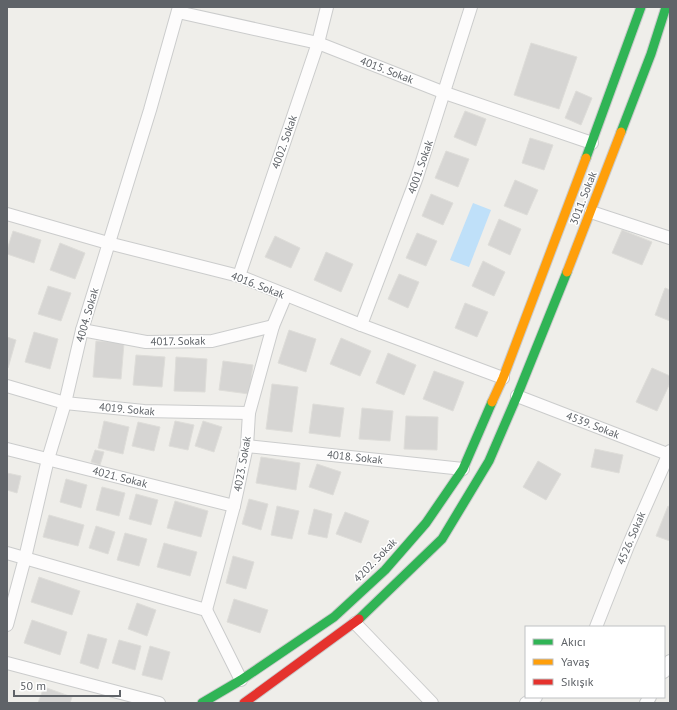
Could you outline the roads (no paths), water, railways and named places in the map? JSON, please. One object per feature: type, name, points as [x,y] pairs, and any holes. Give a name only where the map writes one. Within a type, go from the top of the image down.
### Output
[{"type":"street","name":"4002. Sokak","points":[[239,276],[318,43],[327,7]]},
{"type":"street","name":"4001. Sokak","points":[[361,325],[417,178],[471,7]]},
{"type":"street","name":"3011. Sokak","points":[[503,378],[592,143],[641,7]]},
{"type":"street","name":"3011. Sokak","points":[[518,396],[591,212],[651,54],[666,7]]},
{"type":"street","name":"4015. Sokak","points":[[178,9],[318,43],[445,93],[592,143]]},
{"type":"street","name":"4004. Sokak","points":[[7,625],[25,558],[48,459],[65,403],[82,330],[150,110],[178,9]]},
{"type":"street","points":[[591,212],[670,238]]},
{"type":"street","name":"4016. Sokak","points":[[7,214],[108,243],[239,276],[361,325],[503,378]]},
{"type":"street","name":"4023. Sokak","points":[[206,610],[234,506],[247,446],[249,413],[273,326],[286,295]]},
{"type":"street","name":"4017. Sokak","points":[[82,330],[146,342],[212,341],[273,326]]},
{"type":"street","name":"4202. Sokak","points":[[202,703],[241,680],[334,617],[385,570],[426,523],[463,469],[503,378]]},
{"type":"street","name":"4019. Sokak","points":[[7,386],[65,403],[144,411],[249,413]]},
{"type":"street","points":[[244,703],[355,623],[442,539],[490,461],[518,396]]},
{"type":"street","name":"4539. Sokak","points":[[518,396],[670,453]]},
{"type":"street","name":"4018. Sokak","points":[[247,446],[463,469]]},
{"type":"street","name":"4021. Sokak","points":[[7,449],[234,506]]},
{"type":"street","name":"4526. Sokak","points":[[596,626],[628,546],[670,453]]},
{"type":"street","points":[[7,553],[206,610],[241,680]]},
{"type":"street","points":[[355,623],[432,703]]},
{"type":"street","points":[[665,670],[670,661]]},
{"type":"street","points":[[7,663],[159,703]]},
{"type":"water","points":[[473,203],[491,210],[469,267],[450,260]]}]
